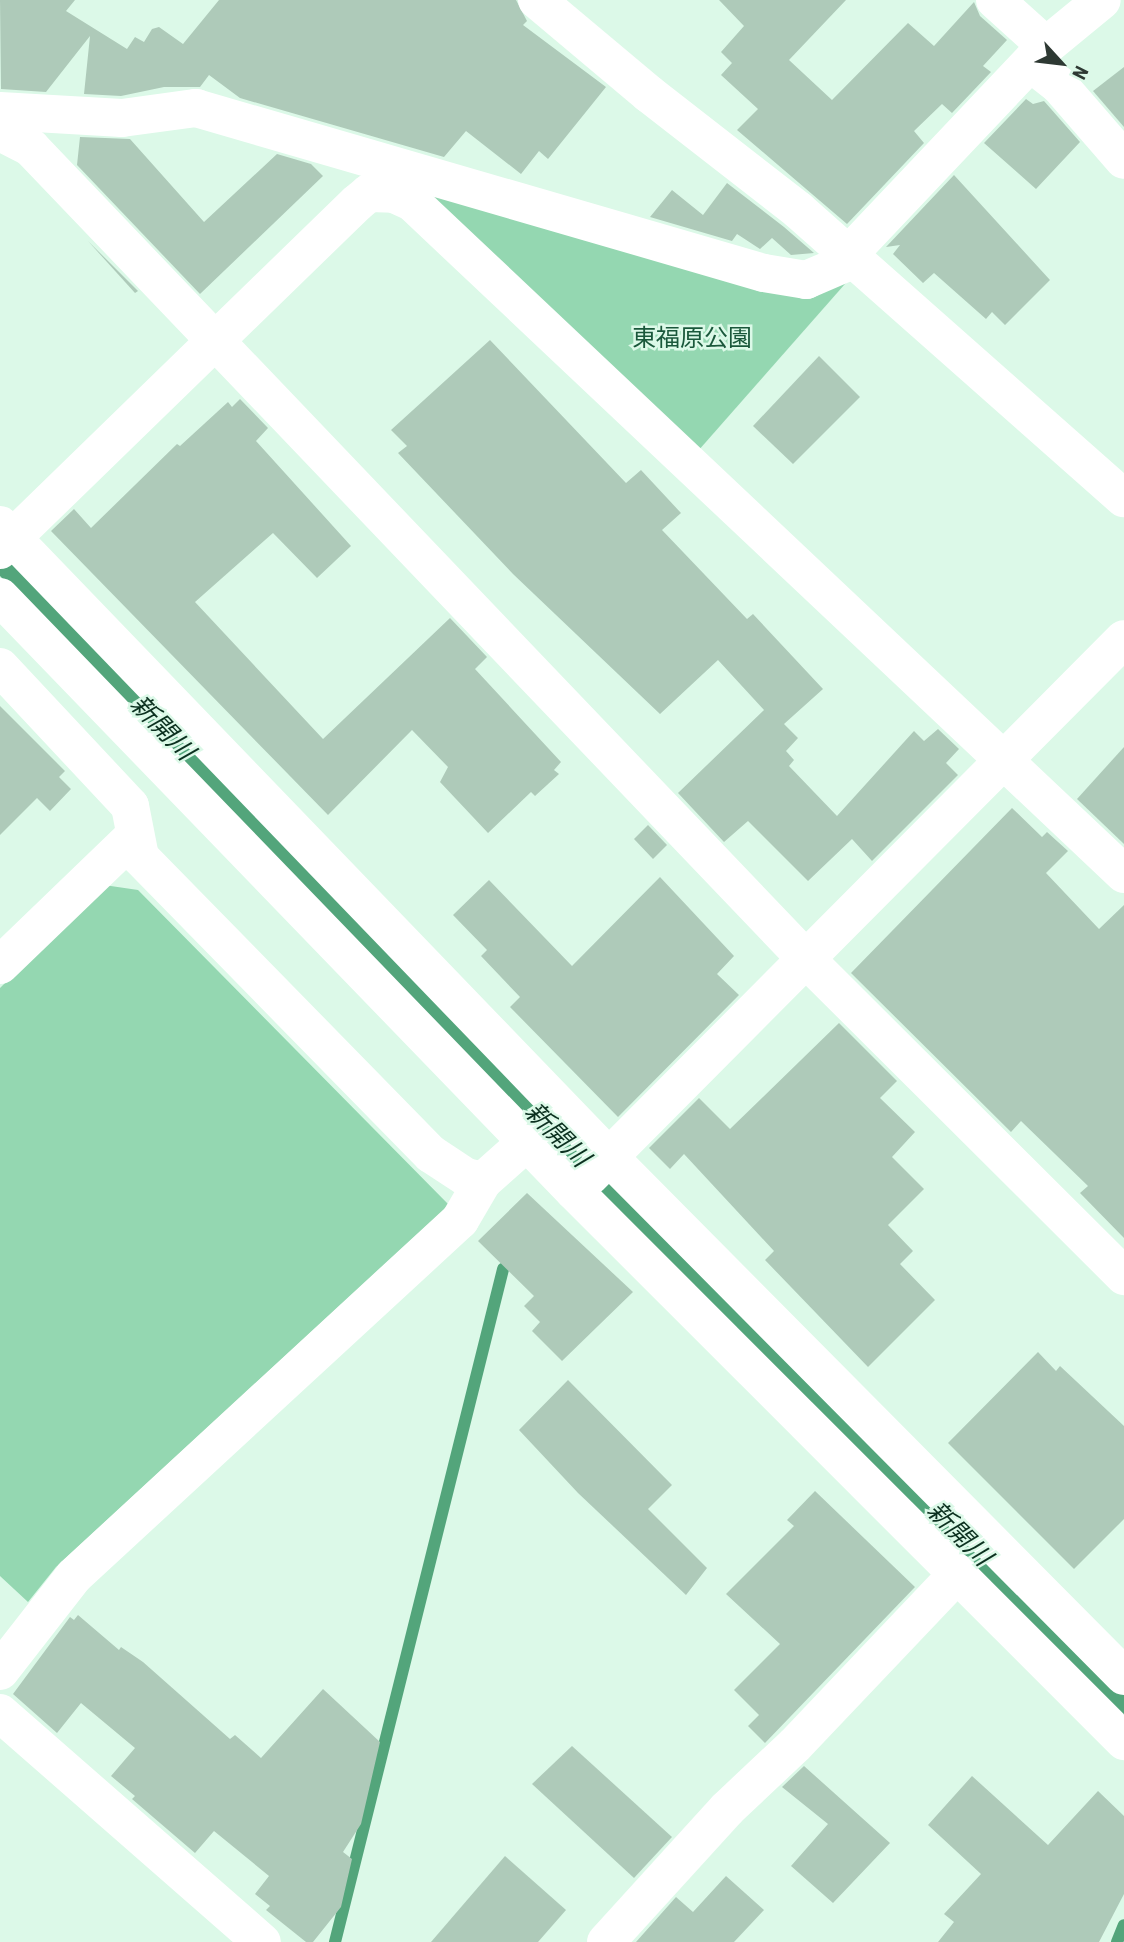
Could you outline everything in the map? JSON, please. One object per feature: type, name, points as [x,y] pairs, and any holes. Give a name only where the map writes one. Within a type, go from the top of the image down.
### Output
[{"type":"street","points":[[537,0],[852,256],[976,372],[1124,498]]},
{"type":"street","points":[[995,0],[1059,85],[1124,160]]},
{"type":"street","points":[[0,111],[122,118],[196,108],[764,274],[806,280],[852,256],[1039,55],[1102,0]]},
{"type":"street","points":[[0,132],[31,148],[218,339],[807,960],[1124,1276]]},
{"type":"street","points":[[1124,873],[1002,761],[412,202],[394,194],[369,193],[4,540],[958,1573],[1124,1741]]},
{"type":"street","points":[[0,597],[527,1142],[592,1174],[1124,1676]]},
{"type":"street","points":[[592,1174],[1124,639]]},
{"type":"street","points":[[0,667],[130,806],[134,836],[149,866],[431,1154],[466,1177],[483,1181]]},
{"type":"street","points":[[0,965],[134,836]]},
{"type":"street","points":[[0,1671],[74,1576],[460,1220],[483,1181],[527,1142]]},
{"type":"street","points":[[606,1942],[727,1809],[795,1745],[958,1573]]},
{"type":"street","points":[[0,1713],[262,1942]]},
{"type":"green space","name":"東福原公園","points":[[415,181],[852,276],[698,451]]},
{"type":"green space","points":[[104,885],[138,890],[449,1205],[56,1567],[28,1602],[0,1576],[0,988]]},
{"type":"water","name":"新開川","points":[[0,546],[1124,1690],[1124,1722],[699,1297],[0,576]]},
{"type":"building","points":[[0,0],[75,0],[66,11],[127,49],[135,37],[144,42],[152,29],[159,27],[183,44],[219,0],[516,0],[527,21],[523,25],[606,87],[548,159],[539,151],[521,174],[466,131],[444,157],[240,98],[209,75],[200,87],[164,87],[121,96],[84,94],[90,36],[46,92],[1,89]]},
{"type":"building","points":[[719,0],[846,0],[789,60],[832,100],[908,23],[934,46],[974,2],[980,16],[1007,40],[983,66],[991,72],[952,113],[942,104],[914,131],[924,143],[847,224],[737,130],[758,109],[721,75],[732,63],[721,52],[744,26]]},
{"type":"building","points":[[1124,67],[1124,127],[1093,91]]},
{"type":"building","points":[[1026,99],[1033,104],[1044,101],[1080,142],[1036,189],[984,143]]},
{"type":"building","points":[[80,137],[130,139],[204,222],[277,154],[311,164],[323,176],[200,294],[77,165]]},
{"type":"building","points":[[954,175],[1050,280],[1005,325],[992,312],[986,319],[934,273],[923,283],[893,254],[900,245],[886,247]]},
{"type":"building","points":[[727,183],[814,253],[791,255],[772,238],[760,249],[737,234],[732,241],[650,217],[672,190],[703,215]]},
{"type":"building","points":[[88,241],[138,291],[135,293]]},
{"type":"building","points":[[490,340],[626,483],[641,470],[681,513],[662,530],[747,619],[753,614],[823,689],[784,724],[798,738],[786,751],[794,760],[789,766],[837,816],[914,731],[924,741],[938,729],[959,749],[946,763],[958,775],[872,861],[852,839],[808,881],[748,821],[724,842],[678,793],[764,710],[718,660],[660,714],[513,574],[398,453],[407,446],[391,430]]},
{"type":"building","points":[[819,356],[860,397],[793,464],[753,426]]},
{"type":"building","points":[[240,399],[268,428],[256,441],[351,546],[317,578],[273,533],[195,602],[323,739],[450,618],[487,657],[475,669],[561,762],[554,770],[559,774],[535,796],[531,792],[488,833],[440,782],[448,767],[412,730],[328,815],[51,531],[74,509],[91,528],[177,444],[180,446],[228,402],[232,407]]},
{"type":"building","points":[[0,706],[65,771],[59,777],[71,789],[50,811],[37,798],[0,835]]},
{"type":"building","points":[[1124,747],[1124,844],[1077,799]]},
{"type":"building","points":[[1012,808],[1042,837],[1047,832],[1068,851],[1046,873],[1099,929],[1124,905],[1124,1238],[1080,1193],[1088,1186],[1021,1121],[1011,1132],[851,973]]},
{"type":"building","points":[[648,825],[667,845],[653,859],[634,839]]},
{"type":"building","points":[[660,877],[734,956],[717,974],[739,995],[618,1117],[510,1007],[520,997],[481,956],[487,950],[453,915],[489,880],[572,966]]},
{"type":"building","points":[[839,1023],[897,1081],[880,1098],[915,1132],[892,1157],[924,1189],[888,1225],[913,1251],[900,1264],[935,1300],[868,1367],[765,1260],[774,1251],[684,1154],[670,1169],[649,1148],[699,1098],[730,1129]]},
{"type":"building","points":[[527,1193],[633,1292],[562,1361],[532,1331],[540,1322],[524,1306],[534,1296],[478,1241]]},
{"type":"building","points":[[1038,1352],[1056,1371],[1060,1366],[1124,1426],[1124,1519],[1074,1569],[948,1443]]},
{"type":"building","points":[[568,1380],[672,1485],[648,1509],[707,1568],[686,1595],[578,1493],[519,1430]]},
{"type":"building","points":[[815,1491],[915,1587],[765,1743],[748,1726],[759,1715],[734,1690],[780,1644],[726,1594],[794,1526],[787,1520]]},
{"type":"building","points":[[78,1615],[119,1650],[121,1647],[143,1662],[230,1739],[235,1735],[261,1758],[323,1689],[380,1742],[361,1824],[343,1852],[352,1859],[341,1907],[313,1942],[306,1942],[266,1910],[270,1906],[255,1894],[269,1876],[214,1831],[195,1853],[132,1799],[135,1796],[111,1776],[135,1748],[81,1703],[57,1733],[13,1694],[70,1617],[74,1620]]},
{"type":"building","points":[[572,1746],[672,1837],[634,1878],[532,1784]]},
{"type":"building","points":[[804,1766],[890,1843],[833,1903],[791,1866],[828,1824],[782,1787]]},
{"type":"building","points":[[972,1776],[1048,1845],[1098,1791],[1124,1816],[1124,1894],[1099,1942],[938,1942],[954,1922],[944,1914],[981,1874],[928,1825]]},
{"type":"building","points":[[505,1856],[566,1910],[538,1942],[431,1942]]},
{"type":"building","points":[[726,1876],[764,1910],[734,1942],[636,1942],[676,1897],[693,1912]]},
{"type":"waterway","points":[[335,1942],[503,1269]]},
{"type":"waterway","points":[[1117,1942],[1124,1925]]}]
